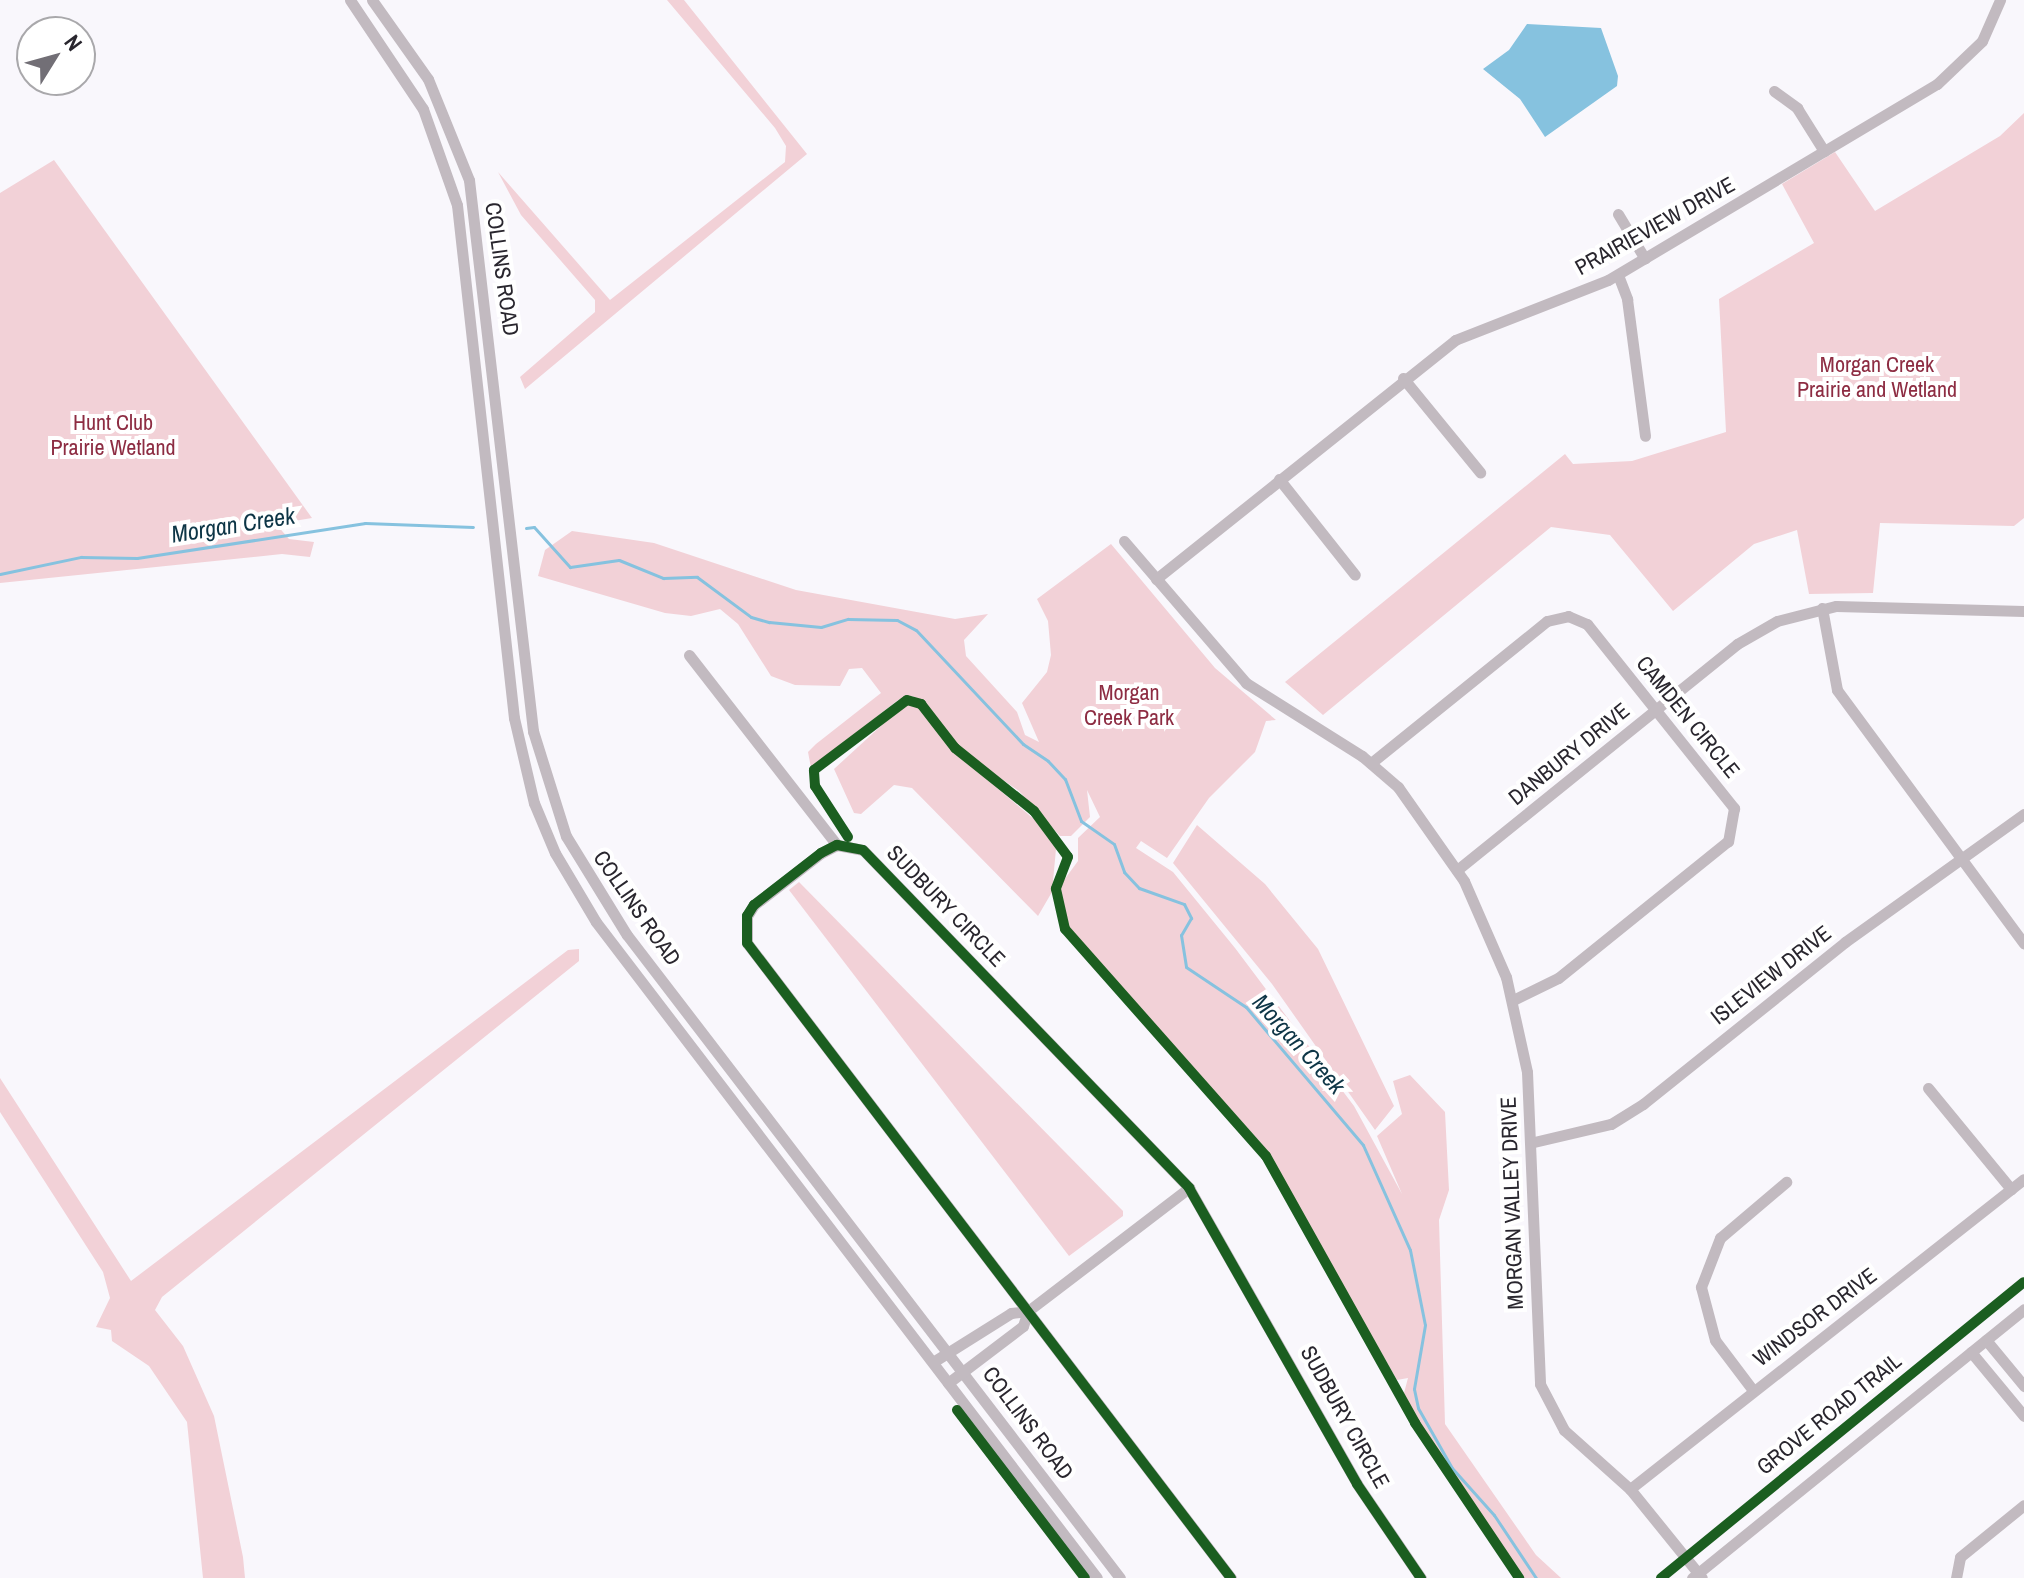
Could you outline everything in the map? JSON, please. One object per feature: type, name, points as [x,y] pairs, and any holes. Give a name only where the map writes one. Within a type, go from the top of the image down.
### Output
[{"type":"street","name":"COLLINS ROAD","points":[[350,0],[423,109],[457,205],[514,718],[534,803],[555,853],[596,922],[1097,1578]]},
{"type":"street","name":"COLLINS ROAD","points":[[372,0],[428,79],[469,180],[533,731],[566,836],[618,924],[1120,1578]]},
{"type":"street","name":"PRAIRIEVIEW DRIVE","points":[[1156,579],[1403,378],[1475,329],[1618,275],[1962,65],[1982,41],[2000,0]]},
{"type":"street","points":[[1774,91],[1797,108],[1824,151]]},
{"type":"street","points":[[1618,214],[1645,259]]},
{"type":"street","points":[[1618,275],[1627,299],[1645,436]]},
{"type":"street","points":[[1403,378],[1480,472]]},
{"type":"street","points":[[1279,479],[1355,575]]},
{"type":"street","name":"MORGAN VALLEY DRIVE","points":[[1124,541],[1246,683],[1371,763],[1413,805],[1457,870],[1513,1000],[1534,1142],[1539,1380],[1564,1430],[1630,1489],[1697,1576]]},
{"type":"street","points":[[1822,608],[1837,690],[2024,944]]},
{"type":"street","name":"DANBURY DRIVE","points":[[1457,870],[1749,635],[1822,608],[2024,611]]},
{"type":"street","name":"CAMDEN CIRCLE","points":[[1371,763],[1547,621],[1568,616],[1587,624],[1734,808],[1728,841],[1558,978],[1513,1000]]},
{"type":"street","points":[[689,655],[837,845],[754,905],[747,916],[747,943],[1231,1578]]},
{"type":"street","name":"ISLEVIEW DRIVE","points":[[1534,1142],[1611,1124],[1643,1104],[1959,859],[2024,814]]},
{"type":"street","name":"SUDBURY CIRCLE","points":[[837,845],[857,847],[875,861],[1189,1188],[1357,1484],[1421,1578]]},
{"type":"street","points":[[1928,1088],[2011,1189]]},
{"type":"street","name":"WINDSOR DRIVE","points":[[1630,1489],[1752,1389],[2024,1179]]},
{"type":"street","points":[[1752,1389],[1715,1340],[1701,1287],[1720,1238],[1786,1182]]},
{"type":"street","points":[[933,1362],[947,1352],[979,1339],[1011,1313],[1028,1311],[1189,1188]]},
{"type":"street","points":[[1697,1576],[2024,1309]]},
{"type":"street","points":[[948,1383],[1023,1326],[1028,1311]]},
{"type":"street","points":[[1986,1340],[2024,1386]]},
{"type":"street","points":[[1971,1352],[2024,1416]]},
{"type":"street","points":[[1956,1578],[1960,1557],[2024,1505]]},
{"type":"green space","points":[[667,0],[684,0],[807,154],[525,389],[520,377],[595,312],[595,300],[521,215],[498,172],[610,300],[785,162],[786,146],[775,128]]},
{"type":"green space","name":"Morgan Creek Prairie and Wetland","points":[[2024,113],[2024,518],[2014,526],[1880,523],[1873,593],[1809,594],[1797,530],[1754,544],[1673,611],[1610,535],[1551,527],[1323,715],[1285,682],[1565,454],[1573,464],[1632,461],[1726,432],[1719,299],[1814,243],[1782,184],[1835,152],[1875,211],[2000,136]]},
{"type":"green space","name":"Hunt Club Prairie Wetland","points":[[54,160],[312,518],[276,524],[289,539],[314,542],[310,557],[282,554],[0,583],[0,193]]},
{"type":"green space","name":"Morgan Creek Park","points":[[572,531],[654,543],[796,590],[955,619],[988,614],[964,640],[966,656],[1017,712],[1025,735],[1039,742],[1022,703],[1047,672],[1051,655],[1048,621],[1037,599],[1111,544],[1215,668],[1276,720],[1266,721],[1255,752],[1209,798],[1167,858],[1141,841],[1136,848],[1173,872],[1235,948],[1354,1106],[1402,1194],[1377,1136],[1402,1114],[1393,1081],[1410,1075],[1445,1112],[1449,1190],[1439,1220],[1445,1424],[1536,1555],[1561,1578],[1521,1578],[1422,1431],[1404,1393],[1408,1378],[1397,1380],[1261,1143],[1071,933],[1059,887],[1078,861],[1078,838],[1100,817],[1087,790],[1090,817],[1071,836],[1060,836],[1019,791],[968,756],[913,696],[898,700],[811,768],[808,752],[881,693],[862,668],[849,669],[840,686],[795,685],[771,676],[738,624],[720,609],[691,616],[665,613],[538,576],[545,550]]},
{"type":"green space","points":[[906,703],[917,706],[951,749],[1035,820],[1056,849],[1052,892],[1038,916],[912,788],[894,785],[861,814],[854,813],[834,769]]},
{"type":"green space","points":[[1197,825],[1265,884],[1318,949],[1394,1106],[1375,1130],[1272,984],[1173,863]]},
{"type":"green space","points":[[799,882],[1123,1211],[1123,1216],[1069,1256],[789,890]]},
{"type":"green space","points":[[579,949],[579,961],[162,1297],[155,1310],[183,1346],[214,1416],[243,1557],[245,1578],[203,1578],[187,1422],[149,1366],[112,1341],[111,1330],[96,1327],[110,1298],[103,1272],[0,1112],[0,1078],[131,1281],[568,950]]},
{"type":"water","points":[[1527,24],[1601,28],[1618,76],[1617,86],[1545,137],[1520,99],[1483,69],[1509,50]]},
{"type":"waterway","name":"Morgan Creek","points":[[0,574],[81,557],[137,558],[365,523],[473,527]]},
{"type":"waterway","name":"Morgan Creek","points":[[526,528],[534,527],[570,567],[619,560],[663,578],[697,577],[751,617],[769,622],[821,627],[848,619],[897,620],[916,630],[1023,744],[1048,761],[1065,779],[1081,821],[1114,844],[1124,872],[1139,888],[1184,904],[1191,918],[1181,935],[1186,967],[1246,1007],[1363,1145],[1410,1250],[1425,1325],[1414,1389],[1418,1408],[1452,1468],[1494,1515],[1536,1578]]},
{"type":"cycle path","points":[[848,837],[815,786],[814,770],[907,700],[921,704],[955,748],[1034,811],[1068,857],[1056,889],[1065,929],[1266,1156],[1415,1423],[1519,1578]]},
{"type":"cycle path","points":[[1231,1578],[747,943],[747,916],[754,905],[821,853],[837,845],[863,850],[1189,1188],[1357,1484],[1421,1578]]},
{"type":"cycle path","name":"GROVE ROAD TRAIL","points":[[1661,1578],[2024,1282]]},
{"type":"cycle path","points":[[957,1410],[1085,1578]]}]
